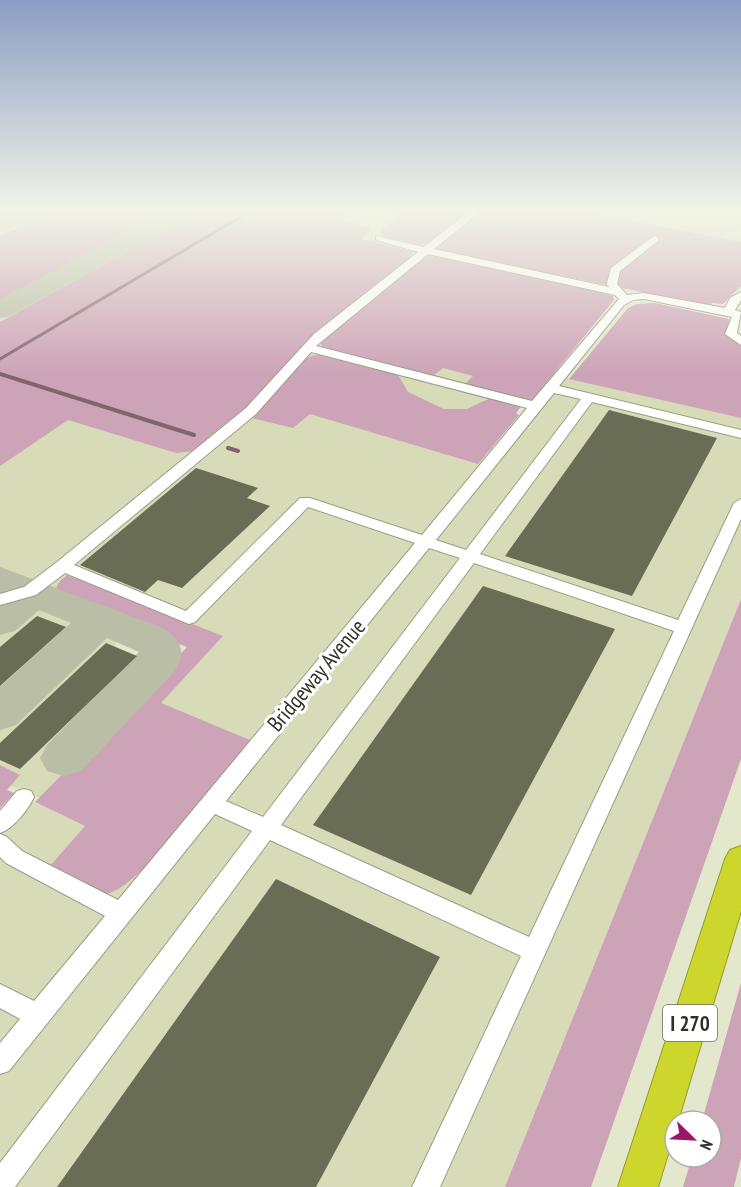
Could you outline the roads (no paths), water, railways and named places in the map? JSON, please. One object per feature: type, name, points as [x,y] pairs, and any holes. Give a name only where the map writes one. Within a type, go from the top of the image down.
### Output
[{"type":"highway","name":"I 270","points":[[638,1187],[741,859]]},
{"type":"street","points":[[0,600],[30,591],[63,566],[251,411],[307,347],[408,264]]},
{"type":"street","points":[[490,264],[626,295],[736,314]]},
{"type":"street","points":[[622,264],[615,270],[611,279],[626,295]]},
{"type":"street","name":"Bridgeway Avenue","points":[[0,1062],[626,295]]},
{"type":"street","points":[[741,295],[734,300],[736,314],[731,334],[741,341]]},
{"type":"street","points":[[307,347],[535,406]]},
{"type":"street","points":[[550,388],[741,434]]},
{"type":"street","points":[[0,1185],[467,557],[589,397]]},
{"type":"street","points":[[63,566],[189,618],[305,501],[424,543],[684,628]]},
{"type":"street","points":[[426,1187],[741,503]]},
{"type":"street","points":[[0,825],[24,798]]},
{"type":"street","points":[[211,803],[535,951]]},
{"type":"street","points":[[0,843],[14,857],[121,913]]},
{"type":"street","points":[[0,995],[38,1016]]},
{"type":"waterway","points":[[0,359],[160,264]]},
{"type":"waterway","points":[[0,374],[194,435]]},
{"type":"waterway","points":[[228,448],[238,451]]}]
